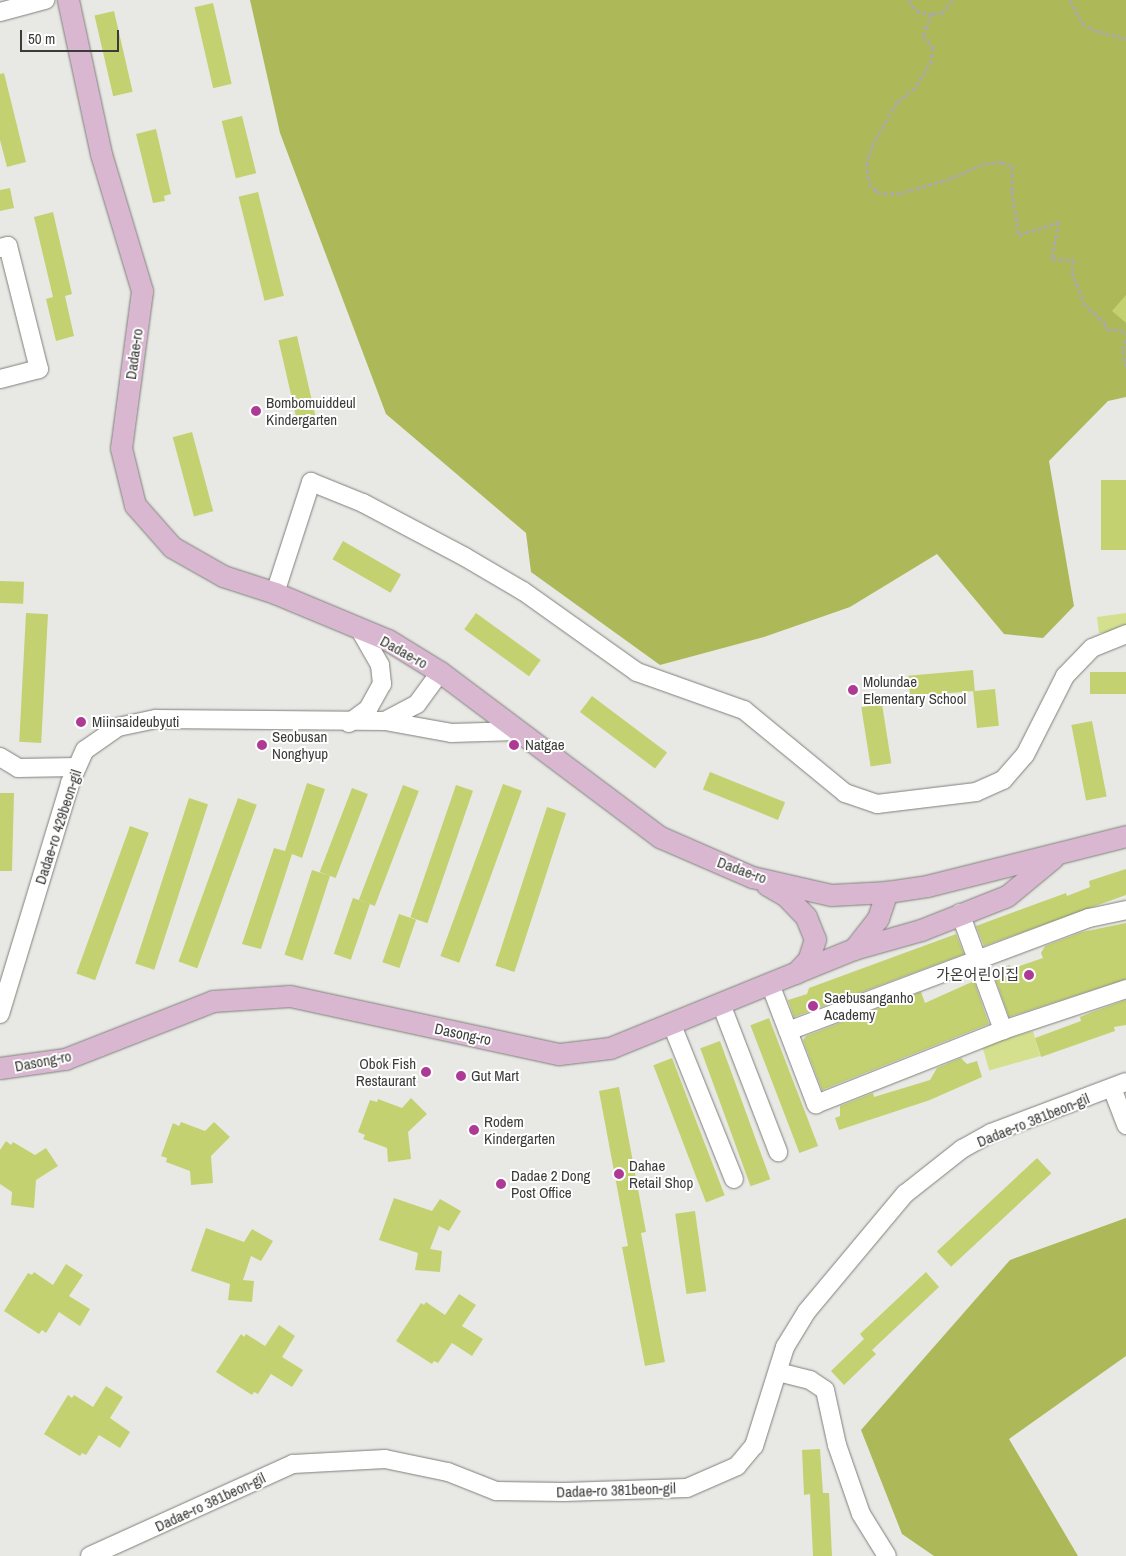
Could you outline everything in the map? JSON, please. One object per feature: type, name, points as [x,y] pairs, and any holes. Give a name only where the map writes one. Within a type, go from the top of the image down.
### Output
[{"type":"main road","name":"Dadae-ro","points":[[68,0],[101,154],[142,291],[122,448],[135,505],[172,547],[223,576],[275,593],[360,630],[388,640],[440,672],[660,837],[752,876],[831,895],[887,892],[927,886],[1058,855],[1126,836]]},
{"type":"main road","points":[[854,949],[921,930],[1007,896],[1058,855]]},
{"type":"main road","points":[[752,876],[786,896],[806,917],[815,939],[808,960],[796,973]]},
{"type":"main road","name":"Dasong-ro","points":[[0,1068],[65,1059],[213,1001],[290,996],[559,1054],[610,1048],[672,1025],[854,949],[878,918],[887,892]]},
{"type":"street","points":[[0,12],[45,0]]},
{"type":"street","points":[[0,248],[8,246],[39,370],[0,379]]},
{"type":"street","points":[[275,593],[311,482],[363,503],[465,557],[523,591],[637,672],[744,710],[845,793],[877,804],[976,792],[1003,780],[1024,755],[1065,676],[1092,648],[1126,634]]},
{"type":"street","points":[[350,723],[368,710],[382,684],[380,665],[360,630]]},
{"type":"street","name":"Dadae-ro 429beon-gil","points":[[0,1014],[77,767],[85,750],[118,727],[156,719],[350,723],[385,721],[417,704],[440,672]]},
{"type":"street","points":[[385,721],[451,733],[519,731]]},
{"type":"street","points":[[0,757],[18,768],[77,767]]},
{"type":"street","points":[[788,1031],[978,962],[1089,918],[1126,910]]},
{"type":"street","points":[[960,913],[1003,1030]]},
{"type":"street","points":[[770,984],[816,1104],[1003,1030],[1126,989]]},
{"type":"street","points":[[720,1004],[778,1152]]},
{"type":"street","points":[[672,1025],[734,1179]]},
{"type":"street","points":[[1119,1085],[1126,1125]]},
{"type":"street","name":"Dadae-ro 381beon-gil","points":[[90,1556],[293,1464],[385,1459],[448,1472],[496,1491],[687,1488],[737,1466],[754,1446],[785,1346],[807,1311],[905,1194],[962,1149],[991,1133],[1119,1085]]},
{"type":"street","points":[[778,1372],[810,1380],[825,1390],[837,1445],[861,1514],[887,1556]]},
{"type":"path","points":[[909,0],[916,11],[932,14],[941,13],[953,0]]},
{"type":"path","points":[[1070,0],[1082,23],[1093,30],[1126,38]]},
{"type":"path","points":[[932,14],[923,36],[933,47],[932,60],[915,88],[897,103],[874,143],[867,163],[869,183],[877,192],[897,194],[943,181],[985,164],[1001,162],[1013,167],[1012,191],[1019,235],[1058,222],[1052,259],[1074,260],[1072,272],[1084,304],[1105,323],[1107,330],[1120,329],[1126,335]]},
{"type":"path","points":[[1126,340],[1123,351],[1126,367]]},
{"type":"green space","points":[[250,0],[1126,0],[1126,397],[1108,401],[1049,461],[1074,606],[1043,638],[1004,634],[937,554],[850,607],[764,637],[660,665],[531,572],[526,533],[386,414],[280,133]]},
{"type":"green space","points":[[1126,613],[1126,631],[1099,633],[1097,617]]},
{"type":"green space","points":[[1033,1031],[1040,1056],[989,1071],[982,1046]]},
{"type":"green space","points":[[1126,1218],[1126,1356],[1009,1439],[1078,1556],[934,1556],[902,1534],[861,1430],[1010,1260]]},
{"type":"building","points":[[213,3],[232,84],[213,88],[194,7]]},
{"type":"building","points":[[114,11],[133,92],[113,96],[95,15]]},
{"type":"building","points":[[4,73],[26,162],[7,167],[0,140],[0,74]]},
{"type":"building","points":[[242,116],[256,173],[236,178],[222,121]]},
{"type":"building","points":[[156,129],[171,194],[164,196],[165,201],[153,203],[136,134]]},
{"type":"building","points":[[10,188],[14,208],[0,211],[0,190]]},
{"type":"building","points":[[258,192],[284,296],[264,301],[239,197]]},
{"type":"building","points":[[53,212],[72,294],[65,296],[74,336],[56,341],[46,299],[53,297],[34,217]]},
{"type":"building","points":[[1126,295],[1126,323],[1112,311]]},
{"type":"building","points":[[297,336],[316,417],[297,421],[278,340]]},
{"type":"building","points":[[192,432],[213,511],[194,516],[173,437]]},
{"type":"building","points":[[1101,480],[1126,480],[1126,550],[1101,550]]},
{"type":"building","points":[[343,541],[401,574],[391,593],[332,559]]},
{"type":"building","points":[[0,581],[24,582],[23,604],[0,603]]},
{"type":"building","points":[[26,613],[48,614],[41,743],[19,742]]},
{"type":"building","points":[[476,613],[541,660],[529,676],[464,629]]},
{"type":"building","points":[[973,670],[975,691],[910,697],[908,676]]},
{"type":"building","points":[[1090,672],[1126,672],[1126,694],[1090,694]]},
{"type":"building","points":[[995,689],[999,726],[977,728],[973,691]]},
{"type":"building","points":[[592,696],[667,753],[655,769],[580,712]]},
{"type":"building","points":[[882,704],[891,763],[871,767],[861,707]]},
{"type":"building","points":[[1092,721],[1107,797],[1086,801],[1071,725]]},
{"type":"building","points":[[710,772],[785,802],[778,820],[703,790]]},
{"type":"building","points":[[307,783],[325,789],[302,858],[292,854],[261,949],[242,944],[274,848],[285,851]]},
{"type":"building","points":[[503,784],[522,791],[459,963],[440,956]]},
{"type":"building","points":[[403,785],[419,791],[375,906],[359,900]]},
{"type":"building","points":[[456,785],[473,791],[427,923],[410,917]]},
{"type":"building","points":[[352,788],[368,794],[336,878],[320,872]]},
{"type":"building","points":[[0,793],[14,793],[12,871],[0,871]]},
{"type":"building","points":[[189,798],[208,804],[154,970],[135,963]]},
{"type":"building","points":[[238,798],[257,805],[197,968],[178,962]]},
{"type":"building","points":[[547,807],[566,813],[514,972],[495,966]]},
{"type":"building","points":[[130,826],[149,833],[95,980],[76,974]]},
{"type":"building","points":[[1126,869],[1126,895],[984,946],[976,926],[1066,893],[1067,896],[1090,887],[1089,881]]},
{"type":"building","points":[[312,870],[330,876],[303,961],[284,955]]},
{"type":"building","points":[[353,898],[370,904],[351,960],[334,954]]},
{"type":"building","points":[[399,914],[416,920],[399,968],[382,962]]},
{"type":"building","points":[[1126,923],[1126,979],[1009,1017],[994,975],[999,973],[997,969],[1010,965],[1011,969],[1043,958],[1041,953],[1045,946],[1082,932]]},
{"type":"building","points":[[956,934],[964,954],[794,1017],[788,1000],[807,994],[809,988]]},
{"type":"building","points":[[974,981],[989,1024],[822,1090],[803,1040],[806,1036],[921,992],[925,1003]]},
{"type":"building","points":[[1126,1000],[1126,1025],[1114,1027],[1115,1031],[1041,1057],[1035,1038],[1081,1021],[1080,1017]]},
{"type":"building","points":[[769,1018],[818,1146],[799,1153],[750,1025]]},
{"type":"building","points":[[720,1041],[770,1179],[751,1186],[700,1048]]},
{"type":"building","points":[[672,1058],[725,1195],[706,1202],[653,1065]]},
{"type":"building","points":[[961,1058],[967,1064],[977,1061],[982,1077],[930,1100],[839,1130],[835,1118],[840,1116],[840,1106],[873,1093],[874,1097],[930,1080],[937,1068]]},
{"type":"building","points":[[619,1087],[646,1232],[641,1233],[665,1362],[645,1366],[622,1247],[628,1246],[599,1091]]},
{"type":"building","points":[[411,1098],[427,1114],[408,1132],[411,1159],[388,1162],[387,1148],[363,1139],[365,1135],[358,1132],[370,1100],[377,1102],[378,1099],[402,1108]]},
{"type":"building","points":[[181,1122],[205,1131],[214,1122],[230,1137],[211,1156],[213,1183],[191,1185],[190,1171],[166,1162],[167,1158],[161,1156],[173,1123],[179,1126]]},
{"type":"building","points":[[6,1141],[11,1145],[13,1142],[35,1155],[46,1148],[58,1166],[36,1180],[34,1208],[11,1205],[12,1192],[0,1184],[0,1150]]},
{"type":"building","points":[[1037,1158],[1051,1173],[951,1267],[937,1251]]},
{"type":"building","points":[[394,1198],[432,1211],[440,1199],[461,1211],[449,1231],[439,1226],[430,1249],[442,1251],[440,1272],[415,1270],[418,1253],[379,1240]]},
{"type":"building","points":[[695,1211],[706,1291],[686,1294],[675,1214]]},
{"type":"building","points":[[206,1228],[244,1242],[252,1229],[273,1241],[261,1261],[251,1256],[243,1280],[254,1281],[252,1302],[228,1300],[230,1284],[191,1271]]},
{"type":"building","points":[[66,1264],[83,1275],[69,1296],[90,1309],[80,1326],[59,1312],[46,1333],[42,1330],[39,1334],[4,1311],[28,1273],[32,1275],[34,1272],[53,1285]]},
{"type":"building","points":[[926,1272],[939,1287],[872,1350],[876,1354],[844,1385],[831,1371],[864,1339],[860,1334]]},
{"type":"building","points":[[459,1294],[476,1305],[462,1326],[483,1339],[472,1356],[452,1343],[438,1363],[434,1361],[432,1364],[396,1341],[421,1303],[424,1305],[426,1302],[445,1315]]},
{"type":"building","points":[[279,1325],[295,1336],[282,1357],[303,1370],[292,1387],[271,1374],[258,1394],[254,1392],[252,1395],[216,1372],[241,1334],[244,1337],[246,1334],[265,1346]]},
{"type":"building","points":[[106,1386],[123,1397],[110,1418],[130,1432],[120,1448],[99,1435],[86,1455],[82,1453],[80,1456],[44,1434],[68,1395],[72,1398],[74,1395],[93,1407]]},
{"type":"building","points":[[820,1449],[823,1493],[829,1493],[832,1556],[813,1556],[810,1494],[804,1495],[802,1450]]},
{"type":"place","name":"Bombomuiddeul Kindergarten","points":[[256,411]]},
{"type":"place","name":"Molundae Elementary School","points":[[853,690]]},
{"type":"place","name":"Miinsaideubyuti","points":[[81,722]]},
{"type":"place","name":"Seobusan Nonghyup","points":[[262,745]]},
{"type":"place","name":"Natgae","points":[[514,745]]},
{"type":"place","name":"가온어린이집","points":[[1029,975]]},
{"type":"place","name":"Saebusanganho Academy","points":[[813,1006]]},
{"type":"place","name":"Obok Fish Restaurant","points":[[426,1072]]},
{"type":"place","name":"Gut Mart","points":[[461,1076]]},
{"type":"place","name":"Rodem Kindergarten","points":[[474,1130]]},
{"type":"place","name":"Dahae Retail Shop","points":[[619,1174]]},
{"type":"place","name":"Dadae 2 Dong Post Office","points":[[501,1184]]}]
